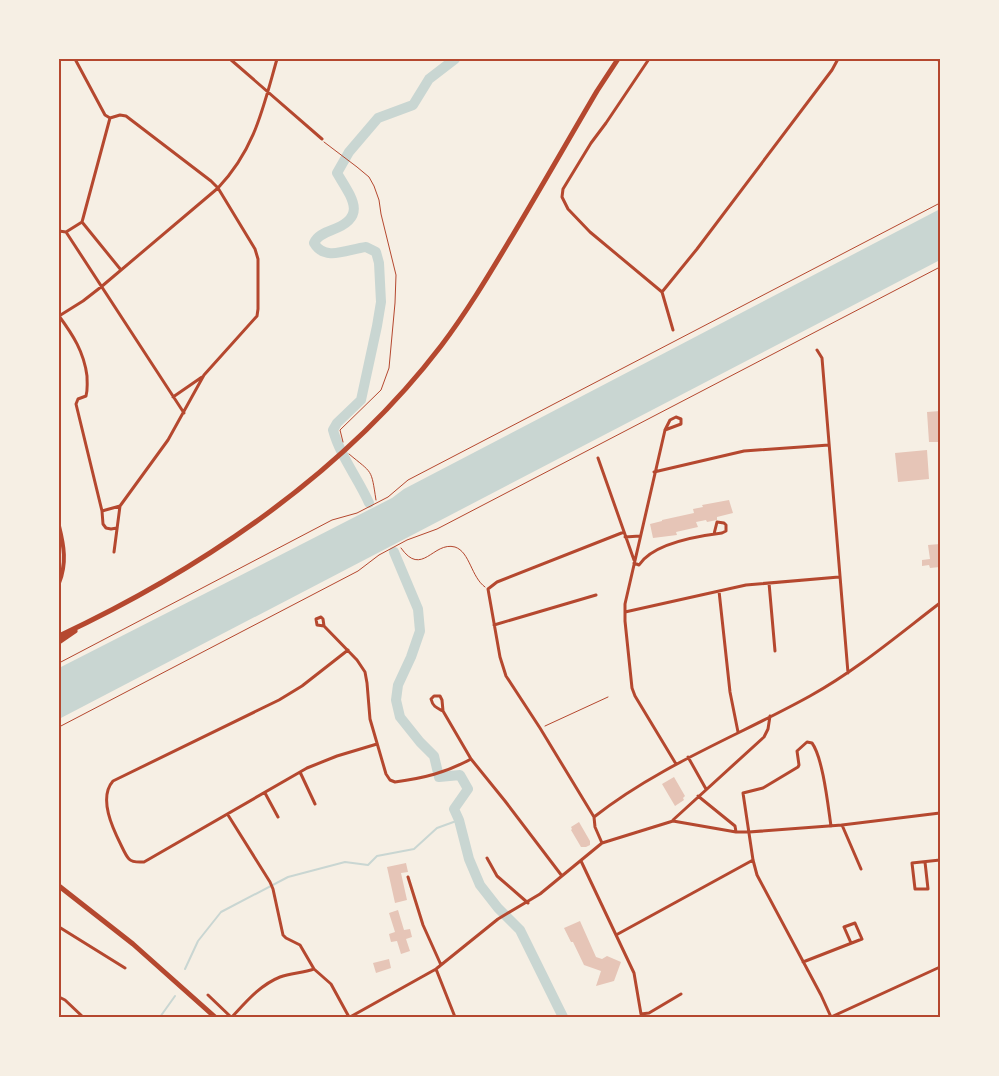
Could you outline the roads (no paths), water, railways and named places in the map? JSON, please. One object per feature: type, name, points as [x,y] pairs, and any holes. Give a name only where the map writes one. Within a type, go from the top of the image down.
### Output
[{"type":"main road","points":[[59,642],[95,619],[180,571],[261,520],[352,444],[409,385],[442,345],[471,303],[597,90],[618,59]]},
{"type":"main road","points":[[59,636],[95,619]]},
{"type":"main road","points":[[59,886],[133,944],[214,1017]]},
{"type":"street","points":[[75,59],[105,115],[110,118],[120,115],[126,116],[218,188],[257,254],[258,309],[254,321],[204,375],[189,388],[174,397]]},
{"type":"street","points":[[230,59],[322,140]]},
{"type":"street","points":[[117,528],[106,528],[103,524],[102,511],[76,404],[78,399],[86,396],[88,390],[85,363],[74,337],[59,316],[83,302],[101,287],[218,188],[236,167],[253,138],[260,121],[277,59]]},
{"type":"street","points":[[649,59],[591,143],[562,194],[568,208],[590,232],[662,292],[673,330]]},
{"type":"street","points":[[662,292],[697,249],[832,70],[838,59]]},
{"type":"street","points":[[59,231],[66,232],[82,222],[110,118]]},
{"type":"street","points":[[82,222],[121,270]]},
{"type":"street","points":[[66,232],[184,413]]},
{"type":"street","points":[[817,350],[822,358],[848,674]]},
{"type":"street","points":[[114,552],[120,506],[158,455],[184,413],[204,375]]},
{"type":"street","points":[[665,430],[679,426],[681,419],[676,417],[670,420],[665,430],[634,562],[625,612],[632,688],[676,764]]},
{"type":"street","points":[[654,472],[744,451],[829,444]]},
{"type":"street","points":[[598,458],[634,562],[639,565],[643,558],[668,545],[714,534],[726,531],[724,522],[717,522],[714,534]]},
{"type":"street","points":[[102,511],[120,506]]},
{"type":"street","points":[[59,526],[65,555],[59,583]]},
{"type":"street","points":[[602,843],[595,827],[594,817],[506,676],[500,657],[488,589],[497,582],[624,532]]},
{"type":"street","points":[[626,537],[640,536]]},
{"type":"street","points":[[625,612],[746,585],[839,577]]},
{"type":"street","points":[[769,582],[776,651]]},
{"type":"street","points":[[719,591],[730,692],[738,732]]},
{"type":"street","points":[[494,625],[596,595]]},
{"type":"street","points":[[594,817],[608,806],[676,764],[810,696],[848,674],[940,603]]},
{"type":"street","points":[[324,626],[357,660],[365,672],[369,709],[377,744],[386,774],[390,780],[395,782],[433,775],[471,759]]},
{"type":"street","points":[[348,650],[302,686],[279,700],[112,781],[109,785],[108,805],[112,828],[128,859],[135,862],[144,862],[300,772],[337,756],[377,744]]},
{"type":"street","points":[[443,711],[432,704],[434,696],[440,696],[443,711],[471,759],[562,876]]},
{"type":"street","points":[[673,821],[764,737],[770,716]]},
{"type":"street","points":[[831,826],[816,749],[807,742],[798,751],[798,767],[763,788],[743,792],[753,860],[765,890],[831,1017],[940,968]]},
{"type":"street","points":[[688,758],[706,789]]},
{"type":"street","points":[[300,772],[315,804]]},
{"type":"street","points":[[265,793],[278,817]]},
{"type":"street","points":[[698,796],[735,826],[736,832]]},
{"type":"street","points":[[228,814],[270,882],[283,934],[286,938],[300,945],[314,968],[331,984],[350,1017],[436,969],[498,919],[528,902],[602,843],[673,821],[736,832],[749,832],[842,825],[940,813]]},
{"type":"street","points":[[842,825],[862,869]]},
{"type":"street","points":[[487,858],[497,876],[528,902]]},
{"type":"street","points":[[616,935],[753,860]]},
{"type":"street","points":[[924,862],[928,889],[915,889],[912,863],[940,860]]},
{"type":"street","points":[[581,861],[634,973],[641,1014],[649,1013],[681,994]]},
{"type":"street","points":[[408,877],[423,924],[441,964]]},
{"type":"street","points":[[803,962],[862,939],[855,923],[844,927],[851,943]]},
{"type":"street","points":[[59,927],[126,968]]},
{"type":"street","points":[[208,995],[232,1017],[265,985],[285,975],[314,968]]},
{"type":"street","points":[[436,969],[455,1017]]},
{"type":"street","points":[[59,997],[65,1000],[83,1017]]},
{"type":"lane","points":[[59,663],[332,520],[357,513],[388,497],[408,480],[940,203]]},
{"type":"lane","points":[[59,727],[358,571],[379,555],[407,540],[438,529],[940,267]]},
{"type":"waterway","points":[[369,503],[340,449],[333,430],[337,423],[361,400],[381,302],[379,263],[376,252],[366,247],[331,253],[324,252],[314,243],[321,235],[343,225],[350,219],[353,213],[352,199],[337,173],[349,152],[378,118],[413,105],[429,79],[455,59]]},
{"type":"waterway","points":[[394,552],[418,609],[420,631],[398,685],[396,700],[400,717],[434,756],[439,777],[460,775],[468,789],[454,809],[459,820],[469,859],[480,885],[498,908],[520,930],[563,1017]]},
{"type":"waterway","points":[[185,969],[198,941],[221,912],[288,877],[345,862],[368,865],[377,856],[414,849],[437,828],[459,820]]},
{"type":"waterway","points":[[160,1017],[175,996]]}]
